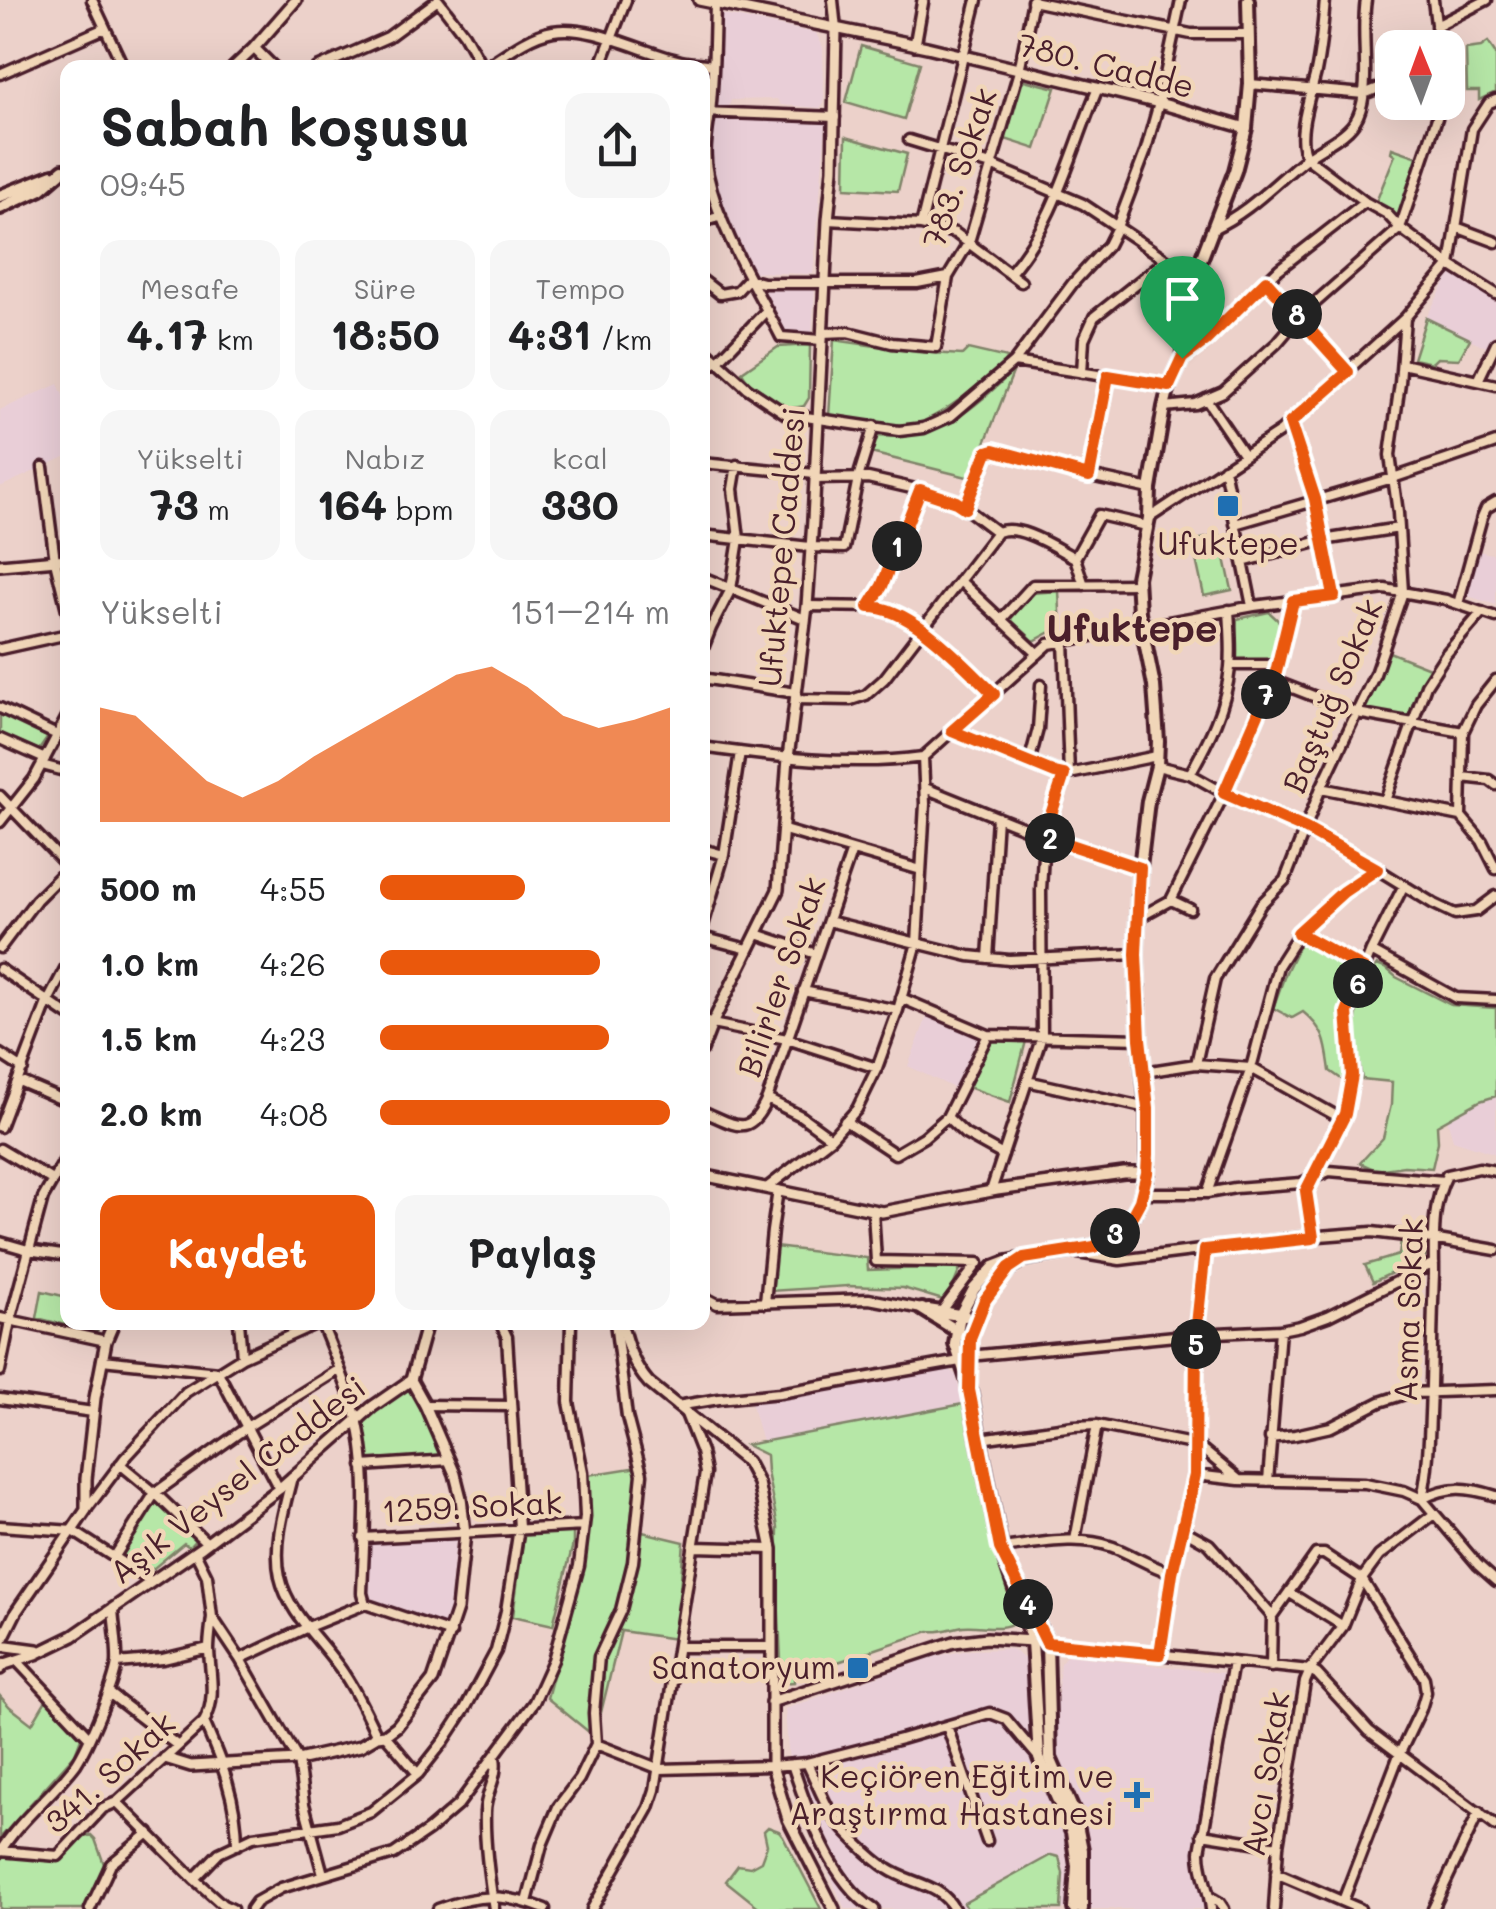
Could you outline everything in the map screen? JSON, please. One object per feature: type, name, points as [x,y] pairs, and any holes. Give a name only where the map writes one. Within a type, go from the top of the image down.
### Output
[{"type":"main road","points":[[1074,1909],[1076,1866],[1072,1832],[1039,1758],[1032,1642],[1000,1548],[964,1359],[955,1344],[956,1330],[974,1288],[994,1266],[1094,1247],[1114,1234],[1133,1214],[1147,1173],[1148,1108],[1136,954],[1140,868],[1157,761],[1154,686],[1138,584],[1164,407],[1182,358],[1194,278],[1246,128],[1250,84],[1248,0]]},
{"type":"main road","points":[[0,196],[60,171]]},
{"type":"main road","points":[[0,208],[41,189],[60,173]]},
{"type":"main road","points":[[964,1359],[985,1300],[1009,1268],[1024,1258]]},
{"type":"main road","points":[[922,1309],[976,1317]]},
{"type":"main road","points":[[922,1309],[970,1338]]},
{"type":"main road","points":[[1000,1548],[1047,1643],[1050,1758],[1075,1816],[1082,1850],[1082,1909]]},
{"type":"street","points":[[92,0],[120,60]]},
{"type":"street","points":[[241,60],[296,0]]},
{"type":"street","points":[[335,60],[388,37],[438,0],[479,60]]},
{"type":"street","points":[[603,60],[626,0]]},
{"type":"street","name":"780. Cadde","points":[[699,0],[915,45],[1246,128]]},
{"type":"street","points":[[833,0],[836,30]]},
{"type":"street","points":[[915,45],[923,0]]},
{"type":"street","points":[[921,225],[977,0]]},
{"type":"street","points":[[1031,0],[1191,34],[1249,34]]},
{"type":"street","name":"783. Sokak","points":[[710,286],[720,294],[737,292],[748,279],[764,283],[917,283],[948,277],[969,242],[1019,71],[1031,0]]},
{"type":"street","points":[[710,354],[786,414],[900,432],[924,428],[951,416],[1014,362],[1072,282],[1108,246],[1145,153],[1181,0]]},
{"type":"street","points":[[1325,0],[1302,150],[1307,158],[1387,214],[1400,228],[1496,294]]},
{"type":"street","points":[[1212,229],[1230,221],[1307,158],[1348,131],[1359,115],[1364,94],[1366,0]]},
{"type":"street","points":[[1433,0],[1437,30]]},
{"type":"street","points":[[1436,26],[1487,0]]},
{"type":"street","points":[[710,80],[716,4]]},
{"type":"street","points":[[0,74],[105,28]]},
{"type":"street","points":[[497,60],[552,30],[610,38],[678,60]]},
{"type":"street","name":"Ufuktepe Caddesi","points":[[710,1017],[778,890],[815,476],[833,169],[836,30]]},
{"type":"street","points":[[254,48],[266,60]]},
{"type":"street","points":[[1250,84],[1364,94],[1375,90]]},
{"type":"street","points":[[1010,273],[1040,233],[1098,88]]},
{"type":"street","points":[[1075,558],[1099,515],[1148,522],[1290,423],[1405,318],[1450,265],[1472,129],[1489,103],[1496,100]]},
{"type":"street","points":[[710,112],[835,117]]},
{"type":"street","points":[[1164,407],[1195,404],[1223,392],[1400,228],[1436,120]]},
{"type":"street","points":[[909,140],[991,165],[1083,204],[1194,278]]},
{"type":"street","points":[[710,187],[748,279],[782,338],[848,332],[892,343],[936,347],[948,277]]},
{"type":"street","points":[[1182,358],[1319,236],[1366,202]]},
{"type":"street","points":[[710,219],[720,216]]},
{"type":"street","points":[[828,220],[921,225],[955,233],[1021,282]]},
{"type":"street","points":[[1456,227],[1495,241]]},
{"type":"street","points":[[1082,373],[1084,340],[1094,318],[1166,260]]},
{"type":"street","points":[[1266,281],[1348,372]]},
{"type":"street","points":[[710,365],[767,310]]},
{"type":"street","name":"Baştuğ Sokak","points":[[1196,1064],[1215,979],[1261,904],[1285,880],[1321,788],[1375,674],[1403,592],[1390,455],[1405,318]]},
{"type":"street","points":[[1478,381],[1496,342]]},
{"type":"street","points":[[1014,362],[1169,386]]},
{"type":"street","points":[[1402,364],[1496,385]]},
{"type":"street","points":[[1089,476],[1108,376]]},
{"type":"street","points":[[1206,399],[1244,455]]},
{"type":"street","points":[[1290,423],[1315,499],[1334,596]]},
{"type":"street","points":[[710,537],[844,548],[858,478],[874,426]]},
{"type":"street","points":[[1235,524],[1496,443]]},
{"type":"street","points":[[965,508],[987,452],[994,450],[1150,489]]},
{"type":"street","points":[[710,463],[868,478],[920,490],[956,502],[997,532]]},
{"type":"street","points":[[710,621],[731,589],[739,539],[734,488],[737,465]]},
{"type":"street","points":[[43,467],[60,581]]},
{"type":"street","points":[[1224,468],[1252,606]]},
{"type":"street","points":[[869,607],[882,586],[920,490]]},
{"type":"street","points":[[1458,604],[1482,517],[1486,508],[1496,502]]},
{"type":"street","points":[[1243,562],[1323,540],[1399,528]]},
{"type":"street","points":[[710,680],[796,696],[851,700],[866,695],[884,679],[997,532],[1004,529],[1018,530],[1075,558],[1084,584]]},
{"type":"street","points":[[0,565],[60,560]]},
{"type":"street","points":[[710,580],[805,619]]},
{"type":"street","points":[[960,581],[1038,654]]},
{"type":"street","points":[[1002,620],[1033,585],[1138,584]]},
{"type":"street","points":[[710,749],[788,758],[923,758],[1050,644],[1252,606],[1385,589],[1458,604],[1496,617]]},
{"type":"street","points":[[1138,918],[1171,900],[1224,793],[1272,680],[1293,601]]},
{"type":"street","points":[[806,606],[881,607],[924,628],[994,694]]},
{"type":"street","points":[[1190,774],[1213,733],[1224,699],[1231,665],[1229,610]]},
{"type":"street","points":[[1386,802],[1426,685],[1482,612]]},
{"type":"street","points":[[0,649],[60,636]]},
{"type":"street","points":[[991,1191],[1042,1036],[1044,836],[1067,775],[1064,641]]},
{"type":"street","points":[[1231,665],[1277,665]]},
{"type":"street","points":[[1272,680],[1356,712],[1463,732]]},
{"type":"street","points":[[1461,816],[1463,732],[1476,704],[1496,680]]},
{"type":"street","points":[[1029,763],[1038,730],[1041,685]]},
{"type":"street","points":[[0,708],[57,735]]},
{"type":"street","points":[[0,822],[34,779],[60,730]]},
{"type":"street","points":[[952,731],[1067,775],[1157,761],[1306,829],[1455,914],[1476,911],[1496,896]]},
{"type":"street","points":[[0,739],[60,769]]},
{"type":"street","points":[[710,902],[724,856],[740,752]]},
{"type":"street","points":[[765,1303],[773,1188],[831,1138],[857,1108],[877,1068],[898,1010],[916,943],[925,788],[923,758]]},
{"type":"street","points":[[1462,777],[1488,780],[1496,785]]},
{"type":"street","points":[[925,788],[1044,836],[1140,868]]},
{"type":"street","points":[[1321,788],[1461,816],[1491,849],[1496,870]]},
{"type":"street","points":[[0,796],[60,859]]},
{"type":"street","points":[[988,958],[997,817]]},
{"type":"street","points":[[784,830],[921,870]]},
{"type":"street","name":"Bilirler Sokak","points":[[710,1114],[735,1124],[748,1125],[758,1120],[852,850]]},
{"type":"street","points":[[710,852],[724,856]]},
{"type":"street","points":[[1206,1193],[1251,1068],[1278,966],[1298,933],[1343,892],[1377,869]]},
{"type":"street","points":[[0,948],[36,900],[60,876]]},
{"type":"street","points":[[1313,1238],[1306,1191],[1342,1119],[1352,1075],[1347,1012],[1371,951],[1404,885]]},
{"type":"street","points":[[1171,900],[1190,909]]},
{"type":"street","points":[[828,921],[969,956],[1009,960],[1136,954]]},
{"type":"street","points":[[1298,933],[1364,969]]},
{"type":"street","points":[[757,934],[816,954]]},
{"type":"street","points":[[710,939],[748,949]]},
{"type":"street","points":[[1371,951],[1456,998],[1496,1000]]},
{"type":"street","points":[[0,969],[60,1010]]},
{"type":"street","points":[[0,1128],[60,978]]},
{"type":"street","points":[[804,991],[898,1010]]},
{"type":"street","points":[[901,998],[988,1034],[1140,1039]]},
{"type":"street","points":[[710,1023],[787,1038],[877,1068]]},
{"type":"street","points":[[845,1121],[895,1154],[924,1137],[947,1117],[988,1034]]},
{"type":"street","points":[[0,1054],[23,1068]]},
{"type":"street","points":[[1144,1072],[1196,1064],[1251,1068],[1342,1119]]},
{"type":"street","points":[[19,1080],[60,1098]]},
{"type":"street","points":[[1027,1081],[1148,1108]]},
{"type":"street","points":[[767,1099],[801,1116],[831,1138]]},
{"type":"street","points":[[947,1117],[965,1134],[1003,1155]]},
{"type":"street","points":[[0,1149],[52,1180]]},
{"type":"street","points":[[0,1371],[5,1319],[42,1198],[60,1167]]},
{"type":"street","name":"Asma Sokak","points":[[1422,1499],[1431,1394],[1432,1238],[1444,1181],[1447,1175],[1479,1168],[1496,1171]]},
{"type":"street","points":[[1142,1193],[1206,1193],[1302,1183],[1329,1171],[1444,1181]]},
{"type":"street","points":[[710,1175],[882,1212],[991,1191],[1147,1173]]},
{"type":"street","points":[[873,1210],[876,1261],[978,1262],[941,1312]]},
{"type":"street","points":[[1069,1251],[1120,1260],[1372,1232],[1496,1250]]},
{"type":"street","points":[[0,1242],[60,1255]]},
{"type":"street","points":[[1160,1654],[1172,1573],[1195,1475],[1196,1334],[1205,1250]]},
{"type":"street","points":[[677,1406],[780,1393],[964,1359],[1196,1334],[1280,1330],[1328,1316],[1434,1262]]},
{"type":"street","points":[[710,1300],[717,1304],[870,1300],[922,1309]]},
{"type":"street","points":[[5,1319],[106,1342]]},
{"type":"street","points":[[86,1510],[93,1412],[111,1330]]},
{"type":"street","points":[[240,1330],[242,1357]]},
{"type":"street","points":[[3,1641],[86,1510],[120,1464],[186,1392],[242,1357],[302,1330]]},
{"type":"street","points":[[323,1330],[357,1421],[364,1466],[364,1604]]},
{"type":"street","name":"Aşık Veysel Caddesi","points":[[7,1664],[73,1636],[278,1489],[372,1407],[411,1380],[426,1330]]},
{"type":"street","points":[[194,1879],[219,1854],[254,1838],[338,1826],[371,1812],[418,1774],[465,1709],[496,1651],[518,1528],[504,1330]]},
{"type":"street","points":[[251,1909],[280,1888],[394,1854],[458,1805],[534,1702],[553,1660],[578,1566],[584,1526],[582,1472],[569,1402],[571,1330]]},
{"type":"street","points":[[527,1902],[542,1845],[558,1807],[579,1778],[596,1744],[598,1657],[630,1581],[642,1474],[627,1417],[619,1330]]},
{"type":"street","points":[[621,1330],[638,1370],[747,1462],[758,1484],[772,1550],[772,1766],[788,1819],[834,1909]]},
{"type":"street","points":[[1268,1481],[1280,1330]]},
{"type":"street","points":[[102,1360],[218,1372]]},
{"type":"street","points":[[115,1556],[155,1493],[246,1427],[340,1368]]},
{"type":"street","points":[[218,1372],[278,1489]]},
{"type":"street","points":[[164,1758],[191,1766],[223,1765],[298,1760],[360,1746],[397,1726],[434,1680],[458,1609],[466,1533],[462,1498],[449,1460],[411,1380]]},
{"type":"street","points":[[1270,1438],[1331,1426],[1408,1393],[1496,1390]]},
{"type":"street","points":[[0,1398],[93,1412]]},
{"type":"street","points":[[426,1405],[512,1406]]},
{"type":"street","points":[[592,1909],[649,1808],[660,1769],[705,1473],[702,1452],[686,1414]]},
{"type":"street","points":[[1075,1540],[1097,1426]]},
{"type":"street","points":[[980,1439],[1097,1426],[1197,1446],[1239,1480]]},
{"type":"street","points":[[364,1466],[449,1460]]},
{"type":"street","points":[[120,1464],[206,1544]]},
{"type":"street","points":[[1195,1475],[1365,1484],[1404,1491],[1422,1499],[1496,1581]]},
{"type":"street","points":[[292,1477],[278,1540],[280,1580],[381,1735],[418,1774]]},
{"type":"street","points":[[1422,1499],[1441,1489],[1460,1488],[1496,1496]]},
{"type":"street","name":"Avcı Sokak","points":[[1274,1909],[1278,1846],[1305,1682],[1343,1626],[1362,1580],[1379,1556],[1434,1514]]},
{"type":"street","points":[[0,1526],[72,1530],[151,1581]]},
{"type":"street","name":"1259. Sokak","points":[[363,1538],[584,1526]]},
{"type":"street","points":[[1182,1529],[1209,1544],[1272,1616]]},
{"type":"street","points":[[1000,1548],[1075,1540],[1111,1547],[1172,1573]]},
{"type":"street","points":[[694,1547],[772,1550]]},
{"type":"street","points":[[195,1552],[207,1576],[212,1616],[298,1760],[304,1804],[322,1874]]},
{"type":"street","points":[[1271,1666],[1272,1616],[1316,1554],[1324,1554],[1362,1580],[1424,1678],[1426,1692],[1421,1709],[1342,1901]]},
{"type":"street","points":[[1290,1593],[1343,1626]]},
{"type":"street","points":[[240,1659],[364,1604],[451,1633]]},
{"type":"street","points":[[0,1851],[76,1763],[89,1737],[109,1693],[117,1663],[113,1609]]},
{"type":"street","name":"341. Sokak","points":[[0,1851],[58,1856],[103,1808],[118,1802],[204,1722],[211,1710],[212,1616]]},
{"type":"street","points":[[771,1702],[954,1642],[987,1638],[1310,1670],[1370,1731],[1496,1826]]},
{"type":"street","points":[[3,1641],[28,1650],[44,1649]]},
{"type":"street","points":[[3,1641],[14,1652],[7,1664],[89,1737]]},
{"type":"street","points":[[679,1647],[771,1648]]},
{"type":"street","points":[[117,1663],[164,1659],[209,1648]]},
{"type":"street","points":[[1210,1909],[1200,1868],[1202,1834],[1233,1662]]},
{"type":"street","points":[[109,1693],[178,1746]]},
{"type":"street","points":[[596,1744],[660,1769],[772,1766],[807,1763],[990,1713],[1006,1719],[1039,1758]]},
{"type":"street","points":[[204,1722],[223,1765],[237,1818],[237,1845]]},
{"type":"street","points":[[947,1726],[987,1840]]},
{"type":"street","points":[[494,1758],[497,1767],[485,1808],[494,1909]]},
{"type":"street","points":[[807,1763],[832,1815],[852,1837],[885,1868],[933,1888],[949,1899],[954,1909]]},
{"type":"street","points":[[792,1764],[823,1844],[850,1891],[874,1909]]},
{"type":"street","points":[[118,1802],[194,1879],[232,1909]]},
{"type":"street","points":[[1433,1909],[1480,1812]]},
{"type":"street","points":[[90,1909],[111,1864],[149,1833]]},
{"type":"street","points":[[1202,1834],[1278,1846]]},
{"type":"street","points":[[1276,1872],[1360,1909]]},
{"type":"street","points":[[438,1909],[467,1898],[492,1896],[545,1909]]},
{"type":"street","points":[[1210,1897],[1224,1909]]},
{"type":"shaded area","points":[[719,14],[816,33],[823,47],[824,103],[820,108],[781,105],[777,99],[731,100],[729,106],[716,106]]},
{"type":"shaded area","points":[[714,118],[826,124],[813,274],[749,272],[710,174]]},
{"type":"shaded area","points":[[1451,272],[1496,300],[1496,332],[1488,348],[1426,318]]},
{"type":"shaded area","points":[[815,285],[812,335],[784,334],[759,287]]},
{"type":"shaded area","points":[[58,384],[60,459],[0,487],[0,410]]},
{"type":"shaded area","points":[[1478,551],[1496,555],[1496,605],[1465,595]]},
{"type":"shaded area","points":[[927,1017],[983,1040],[958,1090],[908,1066]]},
{"type":"shaded area","points":[[1496,1096],[1496,1154],[1453,1140],[1447,1119]]},
{"type":"shaded area","points":[[946,1366],[956,1375],[963,1404],[762,1442],[750,1399]]},
{"type":"shaded area","points":[[456,1539],[447,1627],[368,1601],[366,1542]]},
{"type":"shaded area","points":[[1011,1649],[1026,1660],[1035,1765],[1056,1808],[1073,1863],[1067,1909],[845,1909],[805,1819],[789,1764],[785,1709],[931,1657],[970,1650]]},
{"type":"shaded area","name":"Keçiören Eğitim ve Araştırma Hastanesi","points":[[1067,1655],[1223,1673],[1195,1846],[1196,1869],[1206,1893],[1207,1909],[1088,1909],[1088,1861],[1082,1825],[1054,1747],[1060,1663]]},
{"type":"green space","points":[[1488,42],[1496,54],[1496,92],[1479,100],[1479,91],[1467,91],[1466,49]]},
{"type":"green space","points":[[861,46],[920,63],[904,119],[846,102]]},
{"type":"green space","points":[[1020,79],[1056,88],[1036,149],[1002,138]]},
{"type":"green space","points":[[846,137],[907,154],[898,191],[845,188]]},
{"type":"green space","points":[[1392,148],[1418,157],[1398,218],[1376,202],[1395,155]]},
{"type":"green space","points":[[1426,318],[1470,339],[1459,359],[1437,358],[1432,363],[1413,359]]},
{"type":"green space","points":[[834,340],[917,352],[962,355],[968,349],[1007,358],[935,416],[914,424],[877,423],[829,416]]},
{"type":"green space","points":[[810,345],[809,398],[804,406],[788,408],[776,403],[742,372],[778,347]]},
{"type":"green space","points":[[1014,370],[971,478],[871,453],[877,436],[918,434],[953,420]]},
{"type":"green space","points":[[1220,535],[1232,590],[1204,596],[1192,541]]},
{"type":"green space","points":[[1059,591],[1061,631],[1034,641],[1010,619],[1031,593]]},
{"type":"green space","points":[[1269,612],[1282,624],[1275,662],[1233,660],[1237,619]]},
{"type":"green space","points":[[1389,652],[1432,669],[1407,719],[1364,709]]},
{"type":"green space","points":[[0,710],[48,734],[39,750],[0,733]]},
{"type":"green space","points":[[1301,941],[1357,971],[1342,1011],[1347,1083],[1330,1071],[1324,1038],[1311,1019],[1303,1012],[1292,1018],[1273,1008]]},
{"type":"green space","points":[[1377,965],[1451,1005],[1496,1008],[1496,1096],[1437,1125],[1432,1168],[1376,1170],[1360,1163],[1383,1138],[1391,1105],[1392,1082],[1362,1079],[1357,1049],[1358,1006]]},
{"type":"green space","points":[[991,1039],[1026,1041],[1010,1102],[968,1087]]},
{"type":"green space","points":[[1401,1240],[1424,1241],[1425,1257],[1373,1282],[1365,1265],[1399,1255]]},
{"type":"green space","points":[[775,1247],[867,1258],[868,1270],[961,1267],[943,1300],[903,1288],[848,1286],[770,1291]]},
{"type":"green space","points":[[42,1291],[60,1295],[60,1324],[37,1318]]},
{"type":"green space","points":[[407,1389],[413,1394],[440,1459],[365,1462],[360,1423]]},
{"type":"green space","points":[[963,1404],[988,1530],[1014,1601],[1015,1622],[1003,1627],[963,1626],[929,1631],[794,1677],[794,1682],[782,1683],[778,1527],[766,1455],[746,1445]]},
{"type":"green space","points":[[638,1467],[630,1529],[684,1542],[676,1639],[621,1631],[595,1737],[547,1698],[580,1576],[589,1518],[588,1475]]},
{"type":"green space","points":[[158,1499],[197,1538],[189,1547],[184,1543],[148,1573],[121,1554]]},
{"type":"green space","points":[[573,1530],[553,1625],[513,1616],[524,1532]]},
{"type":"green space","points":[[0,1696],[32,1724],[46,1700],[81,1738],[75,1754],[0,1838]]},
{"type":"green space","points":[[768,1827],[783,1836],[821,1909],[761,1909],[726,1881],[738,1865],[750,1867],[761,1861],[767,1845],[764,1831]]},
{"type":"green space","points":[[91,1835],[104,1864],[86,1909],[0,1909],[1,1855],[59,1862],[82,1838]]},
{"type":"green space","points":[[1051,1855],[1059,1857],[1063,1873],[1061,1909],[967,1909],[964,1903]]},
{"type":"place","name":"Ufuktepe","points":[[1228,506]]},
{"type":"place","name":"Sanatoryum","points":[[858,1668]]},
{"type":"place","name":"Keçiören Eğitim ve Araştırma Hastanesi","points":[[1137,1795]]},
{"type":"district","name":"Ufuktepe","points":[[1132,629]]},
{"type":"route","points":[[1266,281],[1348,372],[1290,423],[1315,499],[1334,596],[1293,601],[1276,672],[1224,793],[1306,829],[1377,869],[1343,892],[1298,933],[1364,969],[1347,1012],[1352,1075],[1345,1114],[1306,1191],[1313,1238],[1205,1250],[1196,1334],[1195,1475],[1172,1573],[1160,1654],[1047,1643],[1000,1548],[968,1385],[970,1338],[976,1317],[1009,1268],[1024,1258],[1094,1247],[1114,1234],[1140,1201],[1147,1173],[1148,1108],[1136,954],[1140,868],[1044,836],[1064,775],[952,731],[994,694],[924,628],[881,607],[869,607],[882,586],[920,490],[965,508],[987,452],[994,450],[1089,476],[1108,376],[1169,386],[1182,358],[1205,341],[1266,281]]}]
